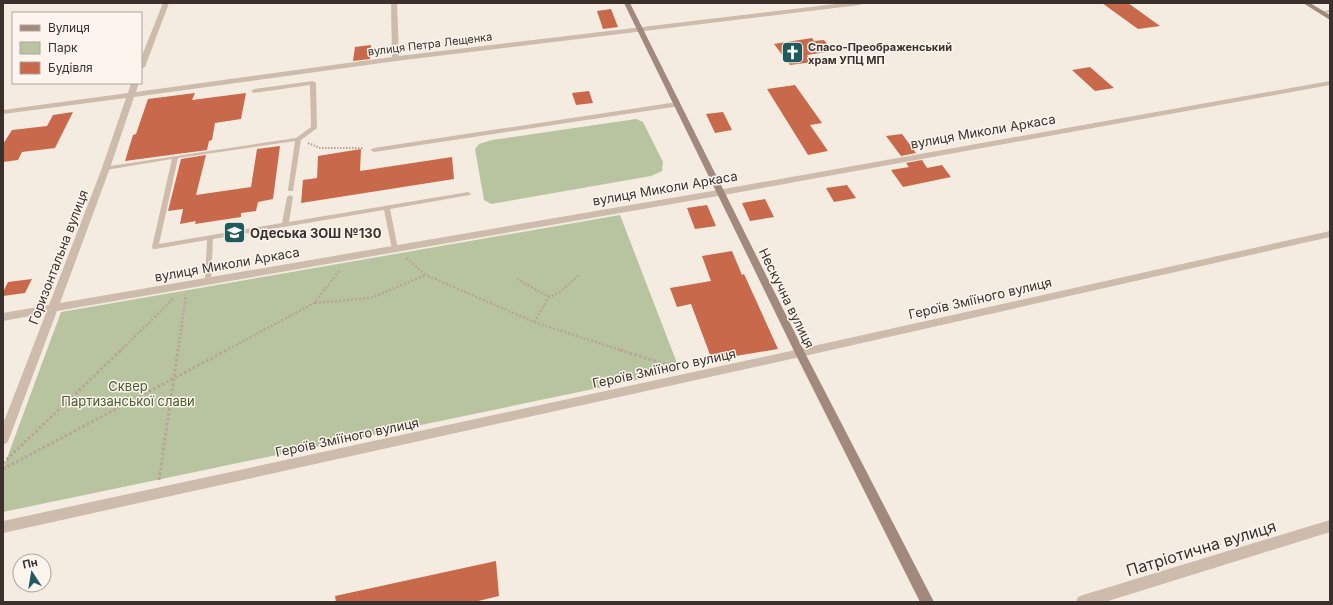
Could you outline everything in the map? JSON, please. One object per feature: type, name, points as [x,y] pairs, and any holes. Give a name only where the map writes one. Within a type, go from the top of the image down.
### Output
[{"type":"street","points":[[142,64],[166,3]]},
{"type":"street","points":[[394,3],[396,59]]},
{"type":"street","name":"Нескучна вулиця","points":[[627,3],[800,353],[927,602]]},
{"type":"street","name":"вулиця Петра Лещенка","points":[[3,112],[396,59],[640,30],[821,5],[860,3]]},
{"type":"street","points":[[1306,3],[1330,18]]},
{"type":"street","name":"вулиця Миколи Аркаса","points":[[3,317],[721,193],[1330,83]]},
{"type":"street","name":"Горизонтальна вулиця","points":[[3,439],[106,168],[135,84]]},
{"type":"street","points":[[374,150],[677,104]]},
{"type":"street","name":"Героїв Зміїного вулиця","points":[[3,527],[800,353],[1330,234]]},
{"type":"street","name":"Патріотична вулиця","points":[[1083,602],[1330,526]]},
{"type":"lane","points":[[1322,12],[1330,11]]},
{"type":"lane","points":[[106,168],[298,139],[314,128],[313,83],[254,91]]},
{"type":"lane","points":[[286,225],[298,139]]},
{"type":"lane","points":[[175,157],[155,247],[468,194]]},
{"type":"lane","points":[[387,208],[395,249]]},
{"type":"lane","points":[[208,281],[210,238]]},
{"type":"path","points":[[298,139],[320,148],[362,148],[374,150]]},
{"type":"path","points":[[395,249],[426,275],[534,322],[676,368]]},
{"type":"path","points":[[314,303],[350,257]]},
{"type":"path","points":[[534,322],[549,297],[560,293],[579,274]]},
{"type":"path","points":[[3,469],[314,303],[371,298],[426,275]]},
{"type":"path","points":[[517,279],[549,297]]},
{"type":"path","points":[[157,493],[188,285]]},
{"type":"path","points":[[3,463],[188,285]]},
{"type":"green space","points":[[636,119],[643,122],[663,162],[662,171],[651,176],[491,204],[484,200],[475,149],[479,144],[492,140]]},
{"type":"green space","name":"Сквер Партизанської слави","points":[[620,215],[680,371],[3,512],[3,469],[61,312]]},
{"type":"building","points":[[1102,3],[1128,3],[1160,26],[1138,29]]},
{"type":"building","points":[[611,9],[618,27],[603,29],[597,11]]},
{"type":"building","points":[[812,38],[814,41],[824,40],[833,51],[807,55],[813,62],[790,65],[774,44]]},
{"type":"building","points":[[371,45],[370,59],[353,61],[355,47]]},
{"type":"building","points":[[1090,67],[1114,88],[1095,91],[1072,70]]},
{"type":"building","points":[[795,85],[822,123],[810,125],[828,151],[808,155],[767,89]]},
{"type":"building","points":[[589,91],[593,103],[576,105],[572,93]]},
{"type":"building","points":[[195,93],[192,100],[246,93],[241,119],[215,123],[212,140],[209,141],[207,150],[125,161],[133,135],[136,134],[148,99]]},
{"type":"building","points":[[73,112],[55,148],[22,152],[18,160],[3,162],[3,144],[12,130],[47,126],[53,115]]},
{"type":"building","points":[[723,112],[732,130],[715,133],[706,114]]},
{"type":"building","points":[[902,134],[916,153],[901,156],[886,136]]},
{"type":"building","points":[[280,146],[273,199],[258,202],[256,211],[241,213],[241,217],[195,224],[196,221],[180,224],[183,209],[168,211],[181,159],[206,155],[196,195],[251,187],[257,149]]},
{"type":"building","points":[[361,149],[360,171],[452,157],[454,179],[301,203],[303,180],[317,178],[318,156]]},
{"type":"building","points":[[922,160],[927,168],[942,165],[951,177],[903,187],[891,170],[909,167],[906,163]]},
{"type":"building","points":[[847,185],[856,198],[834,202],[826,188]]},
{"type":"building","points":[[765,199],[774,217],[750,221],[742,203]]},
{"type":"building","points":[[707,205],[716,226],[695,229],[687,208]]},
{"type":"building","points":[[732,251],[778,349],[712,360],[691,304],[677,307],[670,288],[711,281],[702,256]]},
{"type":"building","points":[[32,279],[25,293],[3,296],[3,292],[8,282]]},
{"type":"building","points":[[496,561],[499,596],[474,602],[336,602],[335,596]]},
{"type":"place","name":"Спасо-Преображенський храм УПЦ МП","points":[[793,53]]},
{"type":"place","name":"Одеська ЗОШ №130","points":[[235,233]]}]
